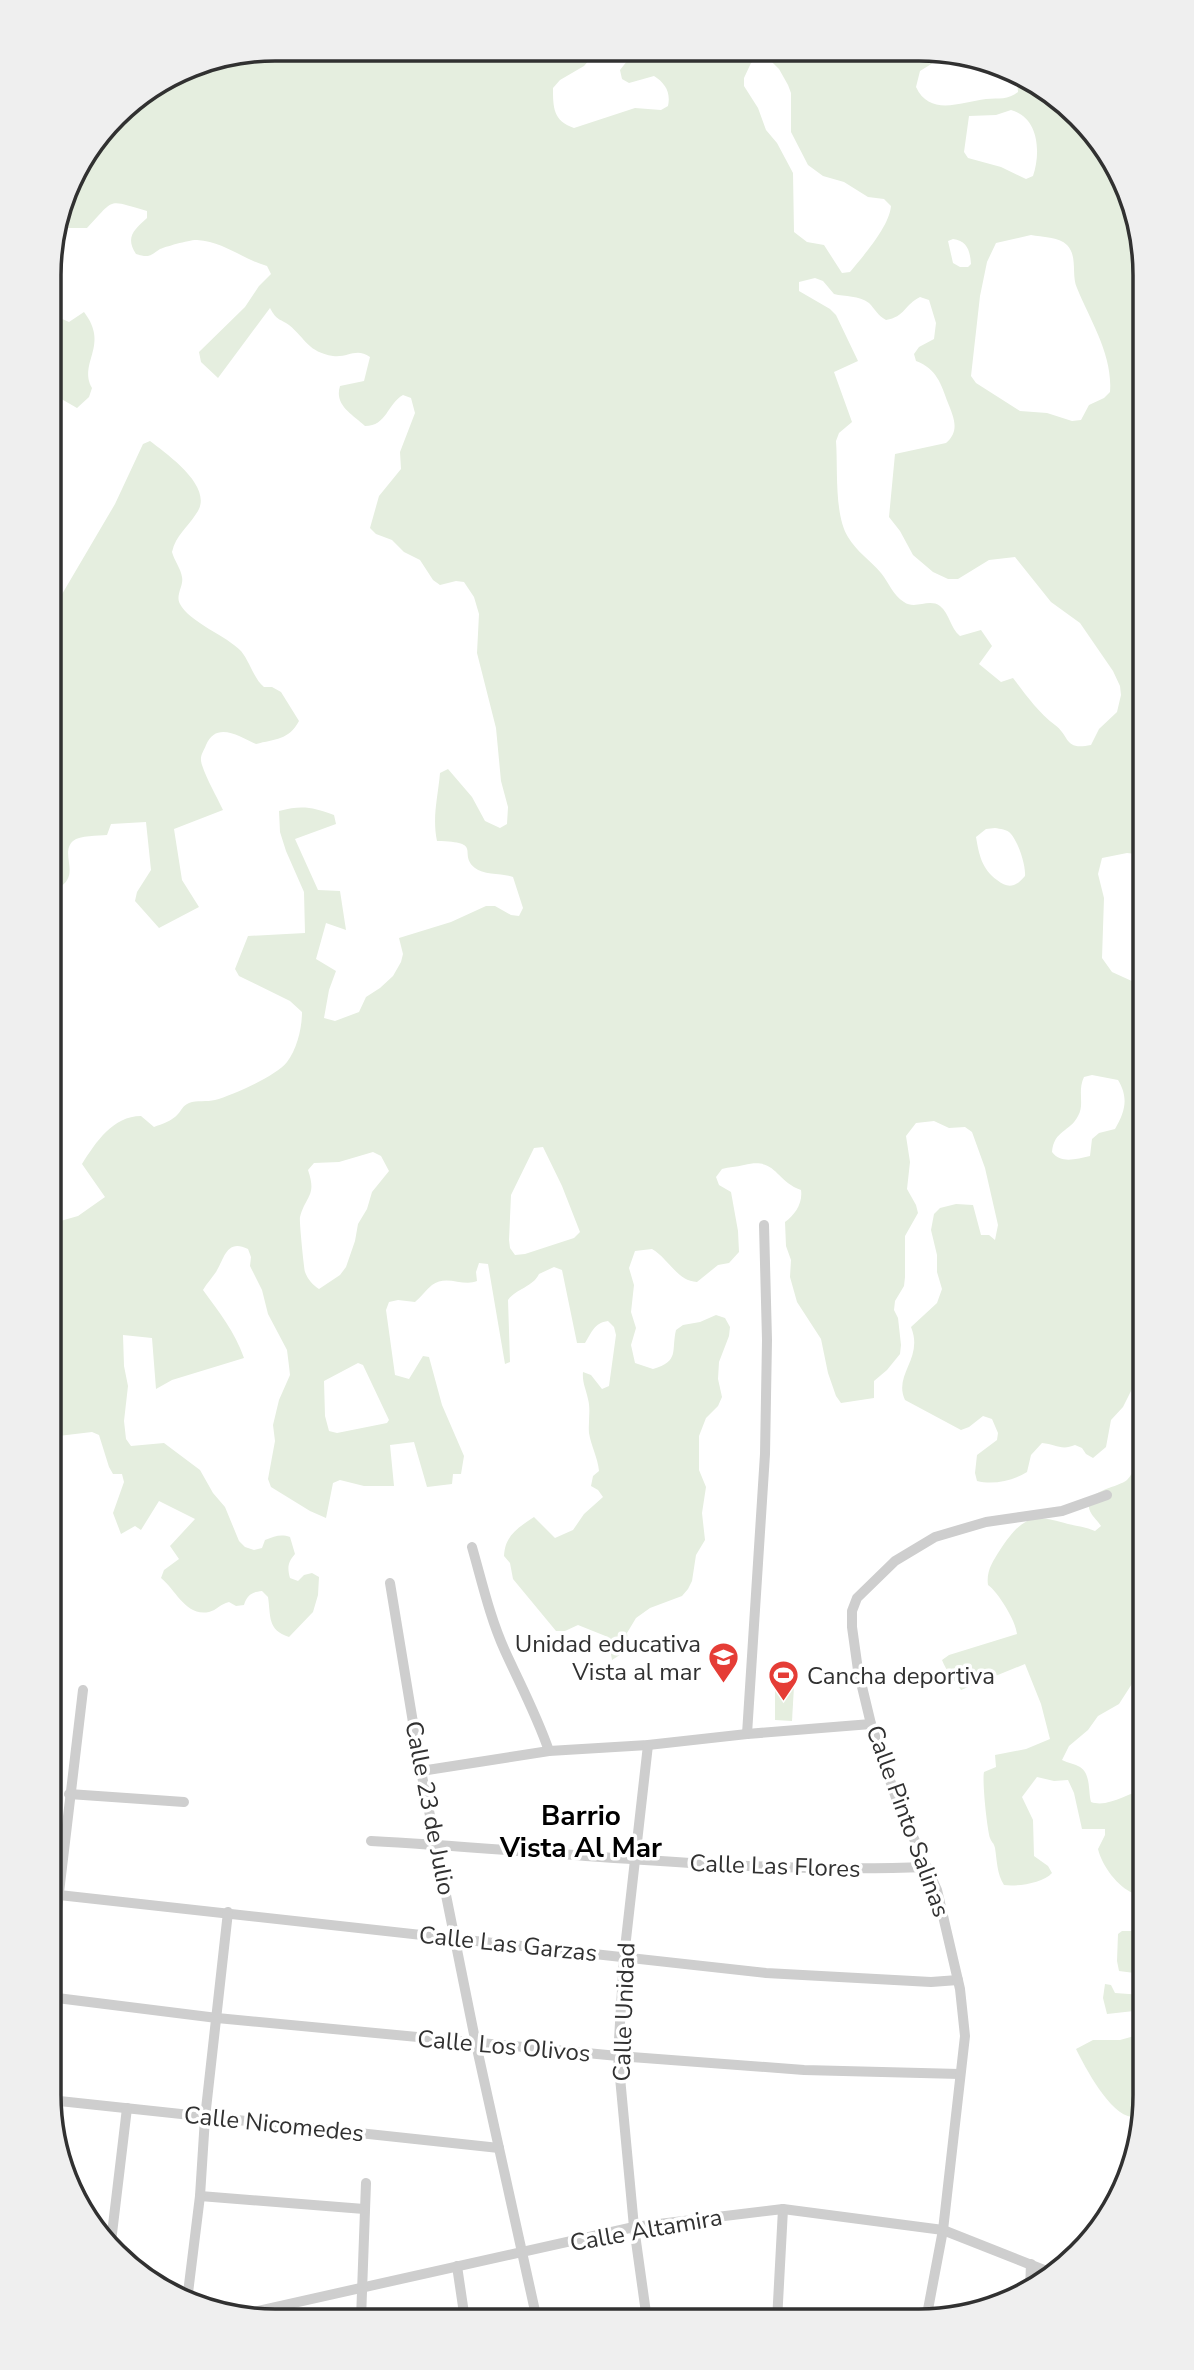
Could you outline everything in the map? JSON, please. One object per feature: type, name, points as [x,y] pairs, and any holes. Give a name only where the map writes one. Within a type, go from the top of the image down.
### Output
[{"type":"street","points":[[747,1734],[765,1454],[767,1340],[764,1225]]},
{"type":"street","name":"Calle Pinto Salinas","points":[[928,2308],[943,2230],[965,2036],[958,1980],[937,1890],[897,1801],[870,1724],[858,1670],[852,1611],[857,1598],[895,1561],[934,1537],[986,1522],[1062,1511],[1107,1495]]},
{"type":"street","points":[[472,1547],[495,1625],[538,1720],[549,1751]]},
{"type":"street","name":"Calle 23 de Julio","points":[[390,1583],[421,1771],[476,2044],[535,2309]]},
{"type":"street","points":[[61,1874],[83,1690]]},
{"type":"street","points":[[421,1771],[549,1751],[648,1745],[870,1724]]},
{"type":"street","name":"Calle Unidad","points":[[645,2309],[634,2227],[618,2056],[624,1957],[648,1745]]},
{"type":"street","points":[[69,1794],[184,1802]]},
{"type":"street","name":"Calle Las Flores","points":[[371,1841],[634,1861],[860,1869],[927,1867]]},
{"type":"street","name":"Calle Las Garzas","points":[[61,1895],[766,1973],[931,1982],[958,1980]]},
{"type":"street","points":[[188,2289],[228,1912]]},
{"type":"street","name":"Calle Los Olivos","points":[[61,1999],[216,2018],[618,2056],[804,2070],[960,2074]]},
{"type":"street","name":"Calle Nicomedes","points":[[62,2101],[499,2148]]},
{"type":"street","points":[[112,2232],[127,2108]]},
{"type":"street","points":[[361,2309],[366,2183]]},
{"type":"street","points":[[200,2196],[364,2209]]},
{"type":"street","points":[[778,2309],[783,2209]]},
{"type":"street","name":"Calle Altamira","points":[[269,2309],[634,2227],[783,2209],[943,2230],[1043,2269]]},
{"type":"street","points":[[1030,2277],[1031,2264]]},
{"type":"street","points":[[457,2266],[463,2309]]},
{"type":"green space","points":[[588,61],[560,80],[553,88],[554,107],[558,117],[574,128],[635,108],[661,110],[668,106],[666,88],[654,76],[629,83],[622,79],[620,70],[627,61],[754,61],[744,78],[744,86],[758,108],[766,130],[777,143],[793,173],[794,232],[807,242],[824,245],[842,273],[850,272],[869,249],[886,223],[891,206],[884,199],[868,197],[844,182],[823,176],[808,165],[791,132],[791,93],[779,69],[771,61],[934,62],[920,71],[916,87],[929,102],[947,105],[1003,98],[1018,92],[1017,85],[1060,114],[1080,134],[1097,156],[1121,207],[1129,234],[1133,276],[1133,854],[1102,858],[1098,874],[1104,898],[1102,958],[1112,972],[1133,981],[1132,1389],[1123,1407],[1111,1420],[1106,1447],[1093,1458],[1075,1445],[1062,1447],[1042,1443],[1031,1455],[1027,1472],[1003,1481],[977,1481],[977,1455],[997,1440],[998,1433],[992,1419],[983,1416],[961,1430],[905,1400],[903,1382],[914,1348],[911,1327],[937,1303],[942,1289],[931,1230],[934,1214],[940,1208],[956,1204],[973,1205],[981,1235],[989,1235],[995,1240],[998,1225],[985,1168],[972,1132],[965,1127],[949,1128],[934,1121],[916,1123],[906,1136],[910,1162],[907,1189],[918,1213],[905,1236],[904,1286],[895,1301],[900,1354],[874,1381],[874,1398],[841,1403],[836,1396],[821,1339],[797,1302],[790,1277],[791,1260],[786,1246],[785,1222],[798,1208],[801,1190],[769,1167],[755,1163],[727,1168],[722,1169],[716,1177],[719,1185],[731,1192],[738,1231],[739,1252],[729,1263],[718,1265],[697,1282],[678,1274],[652,1249],[635,1251],[629,1268],[634,1285],[631,1312],[636,1328],[631,1345],[635,1363],[653,1369],[671,1359],[676,1330],[683,1325],[716,1315],[725,1318],[730,1327],[719,1362],[718,1379],[722,1397],[718,1406],[706,1418],[699,1436],[699,1470],[706,1487],[702,1513],[705,1540],[696,1555],[692,1581],[682,1596],[650,1608],[636,1618],[627,1633],[629,1649],[612,1660],[608,1637],[578,1625],[565,1631],[556,1631],[513,1579],[510,1563],[504,1556],[510,1537],[534,1517],[555,1538],[573,1530],[584,1514],[603,1497],[591,1486],[593,1476],[599,1471],[589,1433],[589,1407],[583,1372],[591,1375],[602,1389],[609,1386],[616,1335],[614,1327],[608,1321],[603,1322],[596,1326],[585,1343],[577,1343],[562,1270],[554,1267],[539,1274],[533,1282],[508,1300],[510,1362],[505,1364],[488,1264],[479,1263],[477,1281],[437,1282],[415,1302],[389,1302],[386,1310],[395,1375],[409,1379],[423,1356],[429,1357],[442,1405],[464,1456],[461,1474],[453,1474],[452,1484],[427,1487],[414,1442],[390,1445],[394,1486],[364,1486],[340,1480],[333,1483],[326,1518],[271,1487],[268,1479],[275,1441],[273,1425],[279,1400],[290,1375],[287,1350],[268,1314],[262,1290],[250,1266],[248,1249],[241,1246],[230,1248],[203,1290],[221,1314],[244,1358],[172,1380],[156,1389],[152,1338],[123,1335],[128,1386],[124,1421],[126,1439],[131,1446],[164,1443],[200,1470],[213,1493],[225,1507],[239,1541],[245,1547],[254,1550],[262,1548],[265,1540],[290,1537],[295,1554],[289,1565],[290,1578],[298,1581],[304,1575],[312,1573],[319,1577],[313,1612],[289,1637],[273,1626],[268,1597],[262,1591],[250,1595],[244,1605],[236,1606],[229,1602],[209,1612],[188,1607],[161,1578],[164,1570],[179,1559],[170,1546],[195,1519],[159,1501],[141,1530],[135,1526],[121,1534],[113,1513],[124,1482],[122,1474],[113,1474],[109,1467],[99,1435],[92,1432],[61,1436],[61,1221],[78,1216],[105,1197],[82,1164],[99,1139],[114,1125],[131,1117],[141,1116],[154,1127],[173,1119],[189,1103],[215,1100],[264,1079],[291,1057],[300,1031],[302,1012],[290,1001],[239,976],[235,969],[248,936],[305,933],[304,892],[280,832],[279,811],[294,808],[313,809],[334,815],[336,824],[295,839],[318,890],[340,891],[346,930],[326,923],[316,959],[336,971],[324,1018],[335,1021],[359,1012],[366,997],[393,976],[403,954],[399,938],[451,922],[486,906],[495,906],[511,915],[519,916],[523,908],[513,877],[478,870],[470,863],[465,846],[437,841],[435,815],[440,773],[448,769],[472,797],[485,821],[500,828],[507,824],[508,807],[501,781],[496,728],[477,653],[479,614],[474,597],[464,582],[440,585],[433,580],[420,560],[370,528],[379,496],[401,469],[400,452],[415,413],[411,398],[403,395],[382,419],[365,426],[345,409],[339,393],[340,386],[364,381],[370,357],[360,353],[333,356],[318,351],[276,317],[270,308],[218,378],[201,362],[199,352],[245,307],[271,274],[267,266],[225,247],[197,240],[160,249],[149,256],[136,254],[131,243],[132,234],[147,218],[147,211],[118,203],[108,206],[87,228],[67,228],[83,181],[114,134],[156,97],[181,83],[207,73],[248,63]],"holes":[[[1011,110],[1020,114],[1032,128],[1037,147],[1033,176],[1026,179],[1001,167],[968,158],[964,152],[969,116],[996,115]],[[1031,235],[1064,242],[1070,249],[1075,283],[1100,338],[1110,378],[1110,392],[1089,405],[1081,420],[1072,421],[1047,413],[1020,411],[976,383],[971,376],[980,296],[987,262],[996,243]],[[953,239],[967,247],[971,264],[968,267],[953,263],[948,241]],[[815,278],[823,281],[834,294],[865,300],[886,320],[897,316],[920,297],[929,300],[936,323],[934,339],[919,347],[914,354],[916,361],[929,368],[940,383],[952,414],[954,429],[946,443],[895,454],[889,517],[913,555],[933,572],[948,579],[958,579],[989,560],[1015,557],[1051,602],[1080,623],[1113,671],[1121,695],[1117,712],[1099,729],[1091,745],[1072,744],[1013,678],[1001,682],[979,664],[992,646],[981,630],[960,636],[940,606],[904,602],[848,537],[840,516],[836,441],[839,433],[852,422],[834,372],[858,361],[836,315],[799,291],[799,282]],[[995,828],[1009,832],[1016,842],[1025,876],[1018,883],[1005,885],[988,871],[982,861],[976,837],[986,829]],[[1092,1075],[1118,1080],[1125,1099],[1123,1111],[1115,1129],[1099,1133],[1092,1139],[1090,1156],[1060,1158],[1052,1152],[1053,1145],[1078,1116],[1084,1077]],[[543,1147],[580,1232],[574,1238],[515,1255],[509,1240],[511,1195],[534,1148]],[[373,1152],[381,1156],[389,1171],[372,1192],[367,1209],[358,1224],[346,1267],[340,1275],[319,1289],[305,1272],[300,1217],[310,1195],[308,1170],[314,1163],[339,1162]],[[358,1363],[363,1365],[389,1420],[387,1423],[337,1433],[329,1431],[325,1416],[324,1381]]]},
{"type":"green space","points":[[84,312],[94,335],[88,370],[92,388],[89,397],[77,408],[62,399],[62,319],[69,322]]},
{"type":"green space","points":[[150,441],[178,463],[195,483],[200,494],[201,504],[179,536],[172,552],[182,577],[178,597],[180,604],[191,617],[241,651],[261,684],[281,692],[299,721],[286,735],[256,744],[222,732],[210,738],[201,762],[223,810],[174,829],[182,880],[199,907],[159,928],[135,901],[137,892],[151,870],[146,822],[111,824],[107,835],[73,841],[68,852],[70,871],[62,885],[62,595],[115,504],[143,444]]},
{"type":"green space","points":[[1132,1472],[1132,1683],[1119,1704],[1098,1716],[1088,1730],[1069,1746],[1062,1760],[1084,1770],[1088,1778],[1091,1802],[1111,1802],[1132,1794],[1132,1892],[1111,1875],[1103,1862],[1098,1849],[1105,1829],[1082,1829],[1074,1793],[1068,1780],[1054,1781],[1037,1777],[1022,1797],[1033,1820],[1034,1856],[1048,1866],[1052,1873],[1030,1884],[1004,1885],[989,1833],[984,1772],[996,1767],[995,1755],[1026,1749],[1050,1739],[1041,1704],[1025,1664],[961,1690],[942,1660],[949,1655],[1017,1634],[1010,1615],[988,1585],[993,1562],[1015,1530],[1029,1520],[1045,1519],[1095,1531],[1101,1526],[1091,1513],[1090,1500],[1101,1491],[1130,1477]]},
{"type":"green space","name":"Cancha deportiva","points":[[775,1686],[794,1686],[792,1721],[775,1720]]},
{"type":"green space","points":[[1122,1931],[1132,1931],[1132,1973],[1119,1971],[1118,1934]]},
{"type":"green space","points":[[1105,1984],[1111,1985],[1115,1993],[1132,1994],[1132,2011],[1107,2014],[1103,1998]]},
{"type":"green space","points":[[1132,2037],[1131,2116],[1115,2108],[1107,2099],[1076,2049],[1093,2040],[1120,2040]]},
{"type":"place","name":"Unidad educativa Vista al mar","points":[[724,1685]]},
{"type":"place","name":"Cancha deportiva","points":[[784,1703]]},
{"type":"district","name":"Barrio Vista Al Mar","points":[[581,1831]]}]
